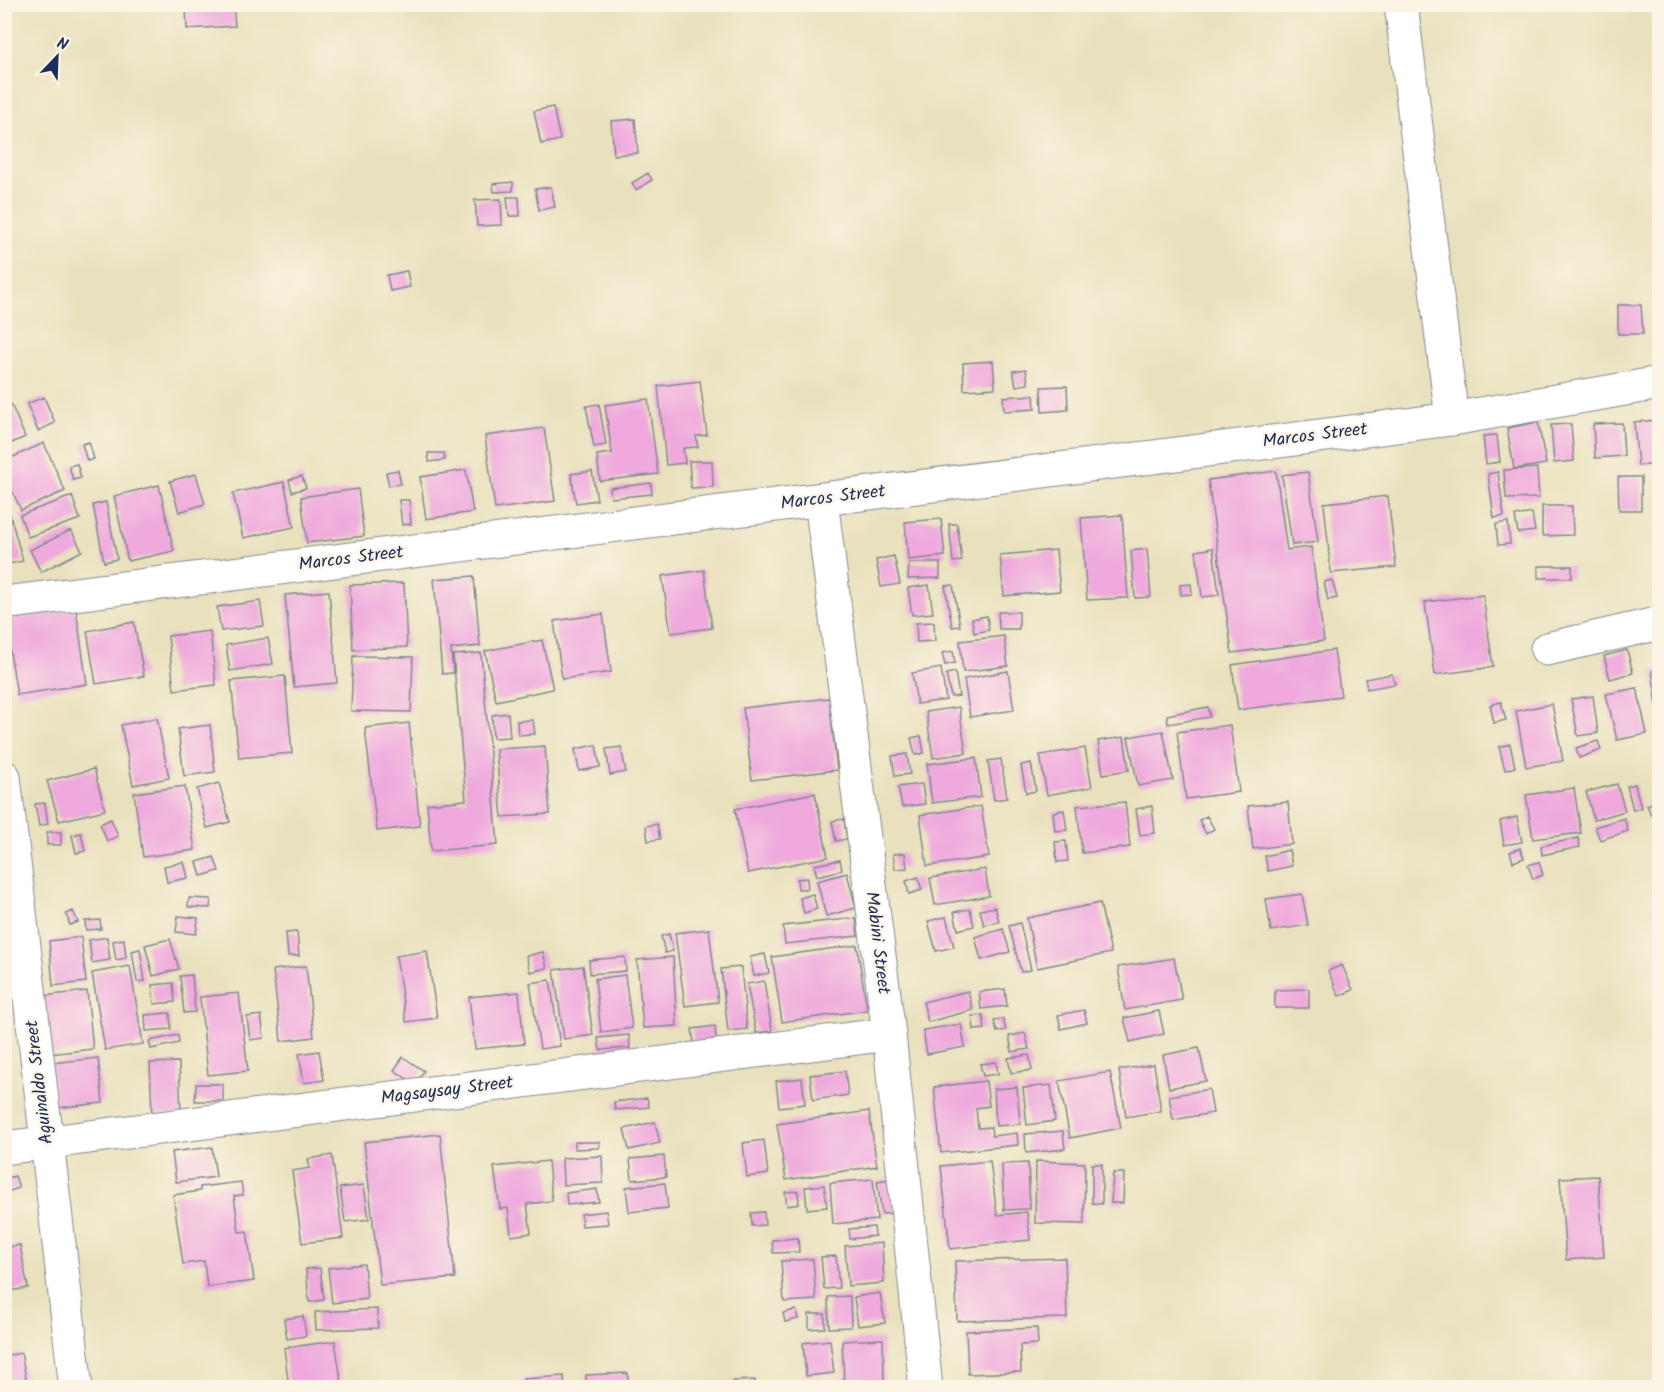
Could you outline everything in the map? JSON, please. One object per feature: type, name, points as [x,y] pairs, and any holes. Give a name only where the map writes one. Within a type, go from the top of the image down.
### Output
[{"type":"street","points":[[1401,4],[1452,419]]},
{"type":"street","name":"Marcos Street","points":[[4,603],[1452,419],[1659,383]]},
{"type":"street","name":"Mabini Street","points":[[821,500],[889,1034],[926,1388]]},
{"type":"street","points":[[1547,649],[1659,623]]},
{"type":"street","name":"Aguinaldo Street","points":[[4,777],[76,1388]]},
{"type":"street","name":"Magsaysay Street","points":[[4,1148],[889,1034]]},
{"type":"building","points":[[233,4],[235,26],[187,29],[186,8]]},
{"type":"building","points":[[553,107],[560,140],[541,144],[534,111]]},
{"type":"building","points":[[635,119],[638,153],[614,155],[611,121]]},
{"type":"building","points":[[648,173],[652,180],[636,190],[632,183]]},
{"type":"building","points":[[513,182],[513,191],[494,192],[493,184]]},
{"type":"building","points":[[551,187],[555,207],[539,210],[535,189]]},
{"type":"building","points":[[507,197],[519,197],[520,216],[509,216]]},
{"type":"building","points":[[501,199],[502,225],[477,226],[475,200]]},
{"type":"building","points":[[407,271],[410,287],[390,291],[387,275]]},
{"type":"building","points":[[1618,305],[1641,305],[1643,334],[1618,334]]},
{"type":"building","points":[[993,361],[995,388],[964,390],[963,363]]},
{"type":"building","points":[[1026,369],[1028,384],[1016,386],[1013,371]]},
{"type":"building","points":[[700,381],[707,435],[696,436],[698,447],[683,448],[685,463],[666,465],[658,386]]},
{"type":"building","points":[[1067,386],[1068,410],[1042,412],[1041,387]]},
{"type":"building","points":[[1034,395],[1035,409],[1004,411],[1003,397]]},
{"type":"building","points":[[44,397],[55,423],[38,431],[27,404]]},
{"type":"building","points":[[648,399],[658,474],[600,481],[597,455],[612,453],[605,405]]},
{"type":"building","points":[[11,404],[25,437],[5,446],[5,407]]},
{"type":"building","points":[[599,404],[606,445],[594,447],[586,406]]},
{"type":"building","points":[[1657,420],[1660,464],[1638,466],[1634,422]]},
{"type":"building","points":[[1538,422],[1546,464],[1514,469],[1507,428]]},
{"type":"building","points":[[1622,423],[1624,456],[1595,458],[1593,424]]},
{"type":"building","points":[[1571,424],[1574,461],[1554,463],[1551,425]]},
{"type":"building","points":[[544,428],[555,501],[495,509],[485,436]]},
{"type":"building","points":[[1497,435],[1500,462],[1486,464],[1483,436]]},
{"type":"building","points":[[89,442],[94,459],[87,461],[82,444]]},
{"type":"building","points":[[44,443],[65,491],[21,510],[4,473],[4,461]]},
{"type":"building","points":[[428,453],[444,453],[445,460],[429,462]]},
{"type":"building","points":[[689,461],[712,461],[713,487],[691,488]]},
{"type":"building","points":[[77,464],[81,478],[73,480],[69,466]]},
{"type":"building","points":[[1537,468],[1539,498],[1506,499],[1504,470]]},
{"type":"building","points":[[398,470],[401,484],[389,486],[386,472]]},
{"type":"building","points":[[466,470],[473,512],[426,519],[420,477]]},
{"type":"building","points":[[592,471],[597,500],[576,503],[571,474]]},
{"type":"building","points":[[1276,471],[1287,550],[1311,547],[1324,641],[1232,653],[1208,480]]},
{"type":"building","points":[[1308,472],[1318,542],[1292,545],[1282,475]]},
{"type":"building","points":[[1498,472],[1504,516],[1494,518],[1488,474]]},
{"type":"building","points":[[196,474],[205,504],[179,512],[170,481]]},
{"type":"building","points":[[302,476],[306,488],[292,492],[289,480]]},
{"type":"building","points":[[1618,477],[1641,477],[1641,510],[1619,510]]},
{"type":"building","points":[[284,482],[294,527],[243,538],[233,493]]},
{"type":"building","points":[[651,483],[652,494],[611,498],[610,488]]},
{"type":"building","points":[[159,485],[174,551],[128,561],[114,496]]},
{"type":"building","points":[[358,489],[364,536],[307,543],[301,497]]},
{"type":"building","points":[[4,494],[23,561],[4,565]]},
{"type":"building","points":[[72,496],[80,519],[28,537],[20,515]]},
{"type":"building","points":[[1388,496],[1396,567],[1331,573],[1324,503]]},
{"type":"building","points":[[399,500],[409,500],[411,524],[402,525]]},
{"type":"building","points":[[106,502],[117,559],[104,562],[93,505]]},
{"type":"building","points":[[1542,506],[1572,506],[1573,535],[1542,536]]},
{"type":"building","points":[[1532,513],[1535,531],[1518,533],[1515,516]]},
{"type":"building","points":[[1122,515],[1128,598],[1087,600],[1081,518]]},
{"type":"building","points":[[941,519],[945,556],[908,560],[905,522]]},
{"type":"building","points":[[1508,522],[1510,544],[1498,545],[1496,524]]},
{"type":"building","points":[[949,524],[957,524],[962,561],[953,562]]},
{"type":"building","points":[[71,530],[82,551],[41,572],[30,550]]},
{"type":"building","points":[[1213,548],[1219,595],[1202,597],[1196,551]]},
{"type":"building","points":[[1147,549],[1151,597],[1135,598],[1131,551]]},
{"type":"building","points":[[1056,550],[1060,591],[1004,596],[1000,555]]},
{"type":"building","points":[[894,556],[900,584],[881,587],[876,560]]},
{"type":"building","points":[[909,563],[940,563],[940,578],[908,579]]},
{"type":"building","points":[[1538,566],[1572,566],[1572,578],[1538,578]]},
{"type":"building","points":[[704,570],[712,628],[671,633],[662,576]]},
{"type":"building","points":[[474,576],[480,646],[451,649],[453,673],[442,674],[434,579]]},
{"type":"building","points":[[1332,580],[1337,598],[1328,600],[1324,582]]},
{"type":"building","points":[[404,583],[407,647],[353,650],[350,585]]},
{"type":"building","points":[[1191,584],[1192,594],[1181,595],[1180,585]]},
{"type":"building","points":[[929,585],[933,613],[912,615],[908,588]]},
{"type":"building","points":[[953,585],[960,626],[952,627],[945,586]]},
{"type":"building","points":[[329,591],[337,683],[294,687],[285,595]]},
{"type":"building","points":[[1483,595],[1493,667],[1435,675],[1425,602]]},
{"type":"building","points":[[260,601],[264,626],[221,631],[217,607]]},
{"type":"building","points":[[76,609],[87,684],[17,695],[5,620]]},
{"type":"building","points":[[998,612],[1019,612],[1019,629],[999,629]]},
{"type":"building","points":[[603,614],[611,672],[562,679],[554,621]]},
{"type":"building","points":[[987,616],[989,630],[974,633],[972,619]]},
{"type":"building","points":[[134,622],[144,676],[96,684],[87,631]]},
{"type":"building","points":[[934,622],[935,641],[917,642],[916,623]]},
{"type":"building","points":[[210,631],[216,685],[174,690],[168,636]]},
{"type":"building","points":[[1004,636],[1008,666],[963,672],[960,641]]},
{"type":"building","points":[[268,638],[273,664],[230,671],[226,645]]},
{"type":"building","points":[[542,640],[553,689],[496,701],[485,651]]},
{"type":"building","points":[[1334,650],[1341,696],[1238,710],[1232,665]]},
{"type":"building","points":[[1627,650],[1633,673],[1610,679],[1604,656]]},
{"type":"building","points":[[953,651],[955,663],[945,665],[942,653]]},
{"type":"building","points":[[481,653],[498,845],[431,851],[427,804],[466,800],[453,655]]},
{"type":"building","points":[[353,656],[413,657],[411,712],[351,711]]},
{"type":"building","points":[[941,668],[946,700],[917,704],[912,673]]},
{"type":"building","points":[[1660,669],[1660,711],[1658,711],[1652,671]]},
{"type":"building","points":[[1008,671],[1014,710],[970,717],[964,679]]},
{"type":"building","points":[[955,672],[959,696],[951,697],[946,674]]},
{"type":"building","points":[[1392,674],[1395,684],[1367,689],[1365,679]]},
{"type":"building","points":[[285,676],[292,753],[239,758],[231,681]]},
{"type":"building","points":[[1637,688],[1647,734],[1617,740],[1606,694]]},
{"type":"building","points":[[1593,696],[1598,733],[1578,736],[1571,699]]},
{"type":"building","points":[[829,698],[837,770],[752,780],[743,708]]},
{"type":"building","points":[[1501,702],[1506,720],[1494,723],[1490,705]]},
{"type":"building","points":[[1552,704],[1563,761],[1526,767],[1516,711]]},
{"type":"building","points":[[959,707],[966,753],[933,758],[926,712]]},
{"type":"building","points":[[1208,707],[1210,717],[1168,724],[1167,715]]},
{"type":"building","points":[[508,713],[510,737],[493,738],[492,715]]},
{"type":"building","points":[[157,718],[169,778],[133,785],[121,725]]},
{"type":"building","points":[[533,720],[535,734],[518,735],[517,721]]},
{"type":"building","points":[[409,723],[420,826],[377,831],[365,728]]},
{"type":"building","points":[[210,725],[215,772],[184,776],[178,729]]},
{"type":"building","points":[[1230,725],[1239,792],[1186,799],[1177,732]]},
{"type":"building","points":[[1163,731],[1173,780],[1138,786],[1128,737]]},
{"type":"building","points":[[921,736],[924,753],[915,755],[911,738]]},
{"type":"building","points":[[1124,737],[1129,770],[1103,774],[1098,741]]},
{"type":"building","points":[[1598,741],[1601,750],[1579,758],[1576,748]]},
{"type":"building","points":[[1510,744],[1515,767],[1505,770],[1499,747]]},
{"type":"building","points":[[596,745],[600,767],[579,771],[575,749]]},
{"type":"building","points":[[545,746],[550,814],[502,817],[496,749]]},
{"type":"building","points":[[621,747],[626,772],[610,775],[606,749]]},
{"type":"building","points":[[1085,748],[1092,787],[1047,795],[1040,755]]},
{"type":"building","points":[[907,754],[910,774],[895,776],[892,756]]},
{"type":"building","points":[[976,758],[981,797],[932,803],[927,764]]},
{"type":"building","points":[[1001,759],[1007,798],[994,800],[988,761]]},
{"type":"building","points":[[1031,763],[1036,791],[1026,793],[1021,765]]},
{"type":"building","points":[[94,769],[105,810],[59,821],[47,781]]},
{"type":"building","points":[[219,783],[230,822],[207,828],[197,789]]},
{"type":"building","points":[[922,784],[925,804],[902,807],[898,787]]},
{"type":"building","points":[[1617,784],[1625,811],[1594,820],[1586,792]]},
{"type":"building","points":[[1635,784],[1641,808],[1633,810],[1627,786]]},
{"type":"building","points":[[185,786],[195,850],[143,857],[134,793]]},
{"type":"building","points":[[1574,788],[1581,833],[1533,839],[1526,795]]},
{"type":"building","points":[[815,793],[828,857],[748,873],[735,809]]},
{"type":"building","points":[[1660,801],[1660,812],[1651,815],[1647,805]]},
{"type":"building","points":[[1125,802],[1130,847],[1082,853],[1077,806]]},
{"type":"building","points":[[1288,802],[1292,844],[1253,849],[1248,806]]},
{"type":"building","points":[[45,803],[48,824],[39,826],[35,804]]},
{"type":"building","points":[[981,806],[989,857],[927,866],[920,815]]},
{"type":"building","points":[[1152,806],[1155,833],[1140,835],[1136,809]]},
{"type":"building","points":[[1064,810],[1067,830],[1055,831],[1053,812]]},
{"type":"building","points":[[1207,816],[1214,829],[1206,834],[1199,820]]},
{"type":"building","points":[[1517,817],[1522,842],[1504,845],[1500,821]]},
{"type":"building","points":[[1624,818],[1628,831],[1600,840],[1595,827]]},
{"type":"building","points":[[111,819],[118,836],[107,841],[100,824]]},
{"type":"building","points":[[844,819],[847,839],[836,841],[832,821]]},
{"type":"building","points":[[657,824],[660,839],[648,841],[646,826]]},
{"type":"building","points":[[47,832],[61,832],[61,845],[47,845]]},
{"type":"building","points":[[81,833],[85,851],[76,853],[72,835]]},
{"type":"building","points":[[1578,838],[1580,847],[1542,855],[1541,846]]},
{"type":"building","points":[[1066,841],[1068,861],[1057,862],[1055,842]]},
{"type":"building","points":[[1520,848],[1524,858],[1513,862],[1510,852]]},
{"type":"building","points":[[1289,850],[1292,866],[1268,871],[1265,856]]},
{"type":"building","points":[[905,853],[907,868],[895,869],[893,854]]},
{"type":"building","points":[[214,857],[219,871],[201,876],[197,862]]},
{"type":"building","points":[[840,860],[842,870],[817,876],[814,865]]},
{"type":"building","points":[[184,862],[188,878],[167,882],[164,866]]},
{"type":"building","points":[[1539,862],[1543,875],[1533,879],[1528,865]]},
{"type":"building","points":[[985,869],[989,896],[935,905],[930,878]]},
{"type":"building","points":[[847,873],[856,908],[826,916],[817,881]]},
{"type":"building","points":[[918,877],[922,890],[909,894],[906,881]]},
{"type":"building","points":[[807,878],[808,889],[798,889],[797,879]]},
{"type":"building","points":[[813,894],[817,909],[804,913],[800,898]]},
{"type":"building","points":[[1302,894],[1308,925],[1271,931],[1266,899]]},
{"type":"building","points":[[189,898],[211,899],[210,908],[188,907]]},
{"type":"building","points":[[1100,903],[1111,953],[1037,968],[1027,918]]},
{"type":"building","points":[[995,907],[999,922],[984,925],[980,910]]},
{"type":"building","points":[[970,909],[974,926],[958,930],[954,912]]},
{"type":"building","points":[[73,911],[78,922],[70,925],[66,914]]},
{"type":"building","points":[[178,916],[198,918],[196,934],[176,932]]},
{"type":"building","points":[[946,917],[954,947],[936,951],[928,921]]},
{"type":"building","points":[[856,918],[858,936],[785,944],[783,926]]},
{"type":"building","points":[[100,920],[101,929],[86,930],[85,921]]},
{"type":"building","points":[[1020,923],[1031,970],[1021,972],[1009,926]]},
{"type":"building","points":[[709,929],[718,1002],[685,1006],[675,933]]},
{"type":"building","points":[[1003,929],[1010,952],[981,960],[975,937]]},
{"type":"building","points":[[297,932],[299,956],[288,956],[286,933]]},
{"type":"building","points":[[669,934],[673,951],[665,953],[661,936]]},
{"type":"building","points":[[81,937],[86,982],[53,986],[49,941]]},
{"type":"building","points":[[107,937],[110,960],[92,963],[89,940]]},
{"type":"building","points":[[124,939],[126,958],[116,960],[113,941]]},
{"type":"building","points":[[170,939],[179,969],[153,976],[145,945]]},
{"type":"building","points":[[857,945],[867,1010],[782,1022],[772,957]]},
{"type":"building","points":[[140,949],[145,981],[137,982],[132,951]]},
{"type":"building","points":[[427,951],[437,1018],[406,1022],[396,956]]},
{"type":"building","points":[[543,952],[547,968],[530,972],[526,956]]},
{"type":"building","points":[[765,954],[769,973],[754,976],[750,957]]},
{"type":"building","points":[[625,957],[626,971],[590,974],[589,960]]},
{"type":"building","points":[[673,957],[677,1026],[643,1028],[637,960]]},
{"type":"building","points":[[1174,958],[1182,1000],[1125,1010],[1118,967]]},
{"type":"building","points":[[1342,965],[1353,990],[1339,996],[1328,971]]},
{"type":"building","points":[[130,966],[143,1044],[105,1050],[92,973]]},
{"type":"building","points":[[306,966],[314,1037],[281,1041],[273,970]]},
{"type":"building","points":[[583,966],[593,1035],[564,1039],[554,970]]},
{"type":"building","points":[[741,967],[747,1029],[728,1031],[721,969]]},
{"type":"building","points":[[192,975],[195,1012],[184,1013],[180,976]]},
{"type":"building","points":[[625,975],[632,1028],[601,1032],[595,979]]},
{"type":"building","points":[[550,980],[560,1046],[540,1049],[530,983]]},
{"type":"building","points":[[764,981],[772,1031],[756,1033],[747,984]]},
{"type":"building","points":[[173,983],[175,1002],[154,1004],[152,985]]},
{"type":"building","points":[[1005,989],[1007,1006],[981,1009],[979,992]]},
{"type":"building","points":[[1309,989],[1309,1008],[1275,1008],[1275,990]]},
{"type":"building","points":[[87,991],[93,1049],[50,1054],[43,996]]},
{"type":"building","points":[[968,991],[973,1010],[928,1022],[923,1002]]},
{"type":"building","points":[[519,992],[524,1044],[475,1049],[469,997]]},
{"type":"building","points":[[239,993],[248,1071],[208,1075],[200,997]]},
{"type":"building","points":[[1084,1010],[1087,1023],[1061,1029],[1058,1015]]},
{"type":"building","points":[[1159,1011],[1164,1034],[1130,1042],[1124,1018]]},
{"type":"building","points":[[170,1013],[171,1029],[146,1031],[145,1015]]},
{"type":"building","points":[[261,1015],[264,1038],[250,1040],[247,1017]]},
{"type":"building","points":[[983,1015],[985,1029],[974,1030],[972,1016]]},
{"type":"building","points":[[1003,1019],[1006,1030],[997,1032],[994,1021]]},
{"type":"building","points":[[961,1024],[965,1047],[927,1054],[923,1030]]},
{"type":"building","points":[[715,1026],[716,1040],[694,1043],[692,1029]]},
{"type":"building","points":[[1025,1033],[1029,1049],[1012,1052],[1009,1036]]},
{"type":"building","points":[[178,1035],[179,1043],[151,1049],[149,1041]]},
{"type":"building","points":[[629,1035],[630,1048],[600,1050],[598,1038]]},
{"type":"building","points":[[1199,1048],[1206,1081],[1169,1088],[1163,1055]]},
{"type":"building","points":[[319,1051],[324,1080],[304,1083],[299,1054]]},
{"type":"building","points":[[1029,1055],[1032,1070],[1011,1073],[1008,1058]]},
{"type":"building","points":[[403,1057],[424,1071],[415,1084],[394,1070]]},
{"type":"building","points":[[98,1058],[103,1103],[56,1108],[51,1063]]},
{"type":"building","points":[[179,1062],[181,1114],[152,1114],[150,1063]]},
{"type":"building","points":[[996,1062],[998,1074],[983,1076],[980,1064]]},
{"type":"building","points":[[1154,1064],[1161,1111],[1126,1117],[1119,1070]]},
{"type":"building","points":[[845,1071],[848,1095],[813,1100],[810,1075]]},
{"type":"building","points":[[1110,1072],[1121,1128],[1070,1138],[1059,1081]]},
{"type":"building","points":[[802,1078],[805,1104],[779,1107],[776,1081]]},
{"type":"building","points":[[986,1081],[989,1106],[976,1108],[978,1128],[991,1127],[992,1136],[1017,1133],[1018,1145],[941,1153],[934,1087]]},
{"type":"building","points":[[196,1084],[223,1084],[223,1101],[195,1101]]},
{"type":"building","points":[[1051,1085],[1055,1121],[1027,1125],[1023,1088]]},
{"type":"building","points":[[1017,1087],[1020,1124],[996,1126],[994,1089]]},
{"type":"building","points":[[1209,1089],[1213,1113],[1173,1120],[1169,1096]]},
{"type":"building","points":[[647,1098],[649,1107],[615,1110],[614,1102]]},
{"type":"building","points":[[869,1111],[877,1166],[786,1180],[777,1124]]},
{"type":"building","points":[[655,1122],[660,1143],[629,1150],[624,1129]]},
{"type":"building","points":[[1063,1131],[1065,1149],[1026,1153],[1025,1134]]},
{"type":"building","points":[[440,1134],[455,1278],[380,1285],[364,1142]]},
{"type":"building","points":[[764,1140],[768,1174],[747,1177],[743,1143]]},
{"type":"building","points":[[575,1142],[600,1142],[599,1148],[575,1149]]},
{"type":"building","points":[[212,1147],[216,1177],[176,1182],[172,1152]]},
{"type":"building","points":[[332,1155],[343,1238],[302,1243],[292,1171],[310,1168],[308,1159]]},
{"type":"building","points":[[602,1156],[603,1183],[563,1185],[562,1158]]},
{"type":"building","points":[[664,1156],[666,1177],[632,1180],[630,1159]]},
{"type":"building","points":[[548,1161],[552,1201],[527,1204],[531,1233],[511,1236],[508,1208],[500,1209],[494,1167]]},
{"type":"building","points":[[990,1161],[997,1215],[1027,1212],[1030,1240],[950,1249],[941,1166]]},
{"type":"building","points":[[1036,1161],[1085,1163],[1084,1224],[1035,1223]]},
{"type":"building","points":[[1028,1163],[1030,1209],[1004,1210],[1002,1164]]},
{"type":"building","points":[[1092,1164],[1102,1164],[1102,1204],[1092,1203]]},
{"type":"building","points":[[1113,1173],[1124,1173],[1123,1203],[1111,1203]]},
{"type":"building","points":[[15,1176],[19,1188],[4,1193],[4,1179]]},
{"type":"building","points":[[1598,1176],[1604,1257],[1566,1260],[1560,1178]]},
{"type":"building","points":[[897,1178],[902,1212],[882,1214],[877,1181]]},
{"type":"building","points":[[873,1179],[877,1220],[833,1224],[830,1183]]},
{"type":"building","points":[[241,1182],[243,1195],[234,1196],[239,1232],[247,1231],[254,1281],[207,1287],[204,1261],[183,1264],[173,1195],[200,1191],[200,1187]]},
{"type":"building","points":[[665,1183],[668,1208],[629,1212],[626,1187]]},
{"type":"building","points":[[364,1185],[369,1219],[345,1222],[340,1188]]},
{"type":"building","points":[[824,1185],[827,1207],[807,1209],[805,1187]]},
{"type":"building","points":[[597,1189],[599,1202],[567,1205],[566,1193]]},
{"type":"building","points":[[798,1191],[799,1204],[787,1206],[785,1192]]},
{"type":"building","points":[[606,1211],[608,1224],[582,1226],[581,1214]]},
{"type":"building","points":[[764,1212],[765,1225],[752,1226],[751,1213]]},
{"type":"building","points":[[874,1227],[875,1236],[850,1239],[849,1229]]},
{"type":"building","points":[[798,1238],[799,1252],[773,1253],[772,1240]]},
{"type":"building","points":[[882,1243],[884,1283],[848,1286],[845,1246]]},
{"type":"building","points":[[20,1245],[28,1288],[4,1292],[4,1248]]},
{"type":"building","points":[[836,1256],[839,1288],[824,1289],[821,1257]]},
{"type":"building","points":[[1065,1258],[1067,1318],[957,1321],[955,1261]]},
{"type":"building","points":[[813,1259],[816,1300],[784,1302],[781,1261]]},
{"type":"building","points":[[364,1264],[367,1299],[332,1303],[328,1268]]},
{"type":"building","points":[[320,1268],[324,1300],[309,1302],[306,1269]]},
{"type":"building","points":[[880,1293],[885,1323],[858,1326],[854,1297]]},
{"type":"building","points":[[850,1296],[851,1327],[829,1328],[828,1297]]},
{"type":"building","points":[[377,1309],[378,1328],[316,1330],[315,1312]]},
{"type":"building","points":[[796,1310],[798,1319],[785,1322],[783,1313]]},
{"type":"building","points":[[809,1314],[825,1314],[825,1328],[809,1329]]},
{"type":"building","points":[[303,1316],[306,1336],[287,1339],[284,1319]]},
{"type":"building","points":[[1037,1328],[1038,1344],[1020,1345],[1021,1372],[968,1374],[966,1331]]},
{"type":"building","points":[[883,1339],[884,1380],[844,1381],[842,1341]]},
{"type":"building","points":[[830,1340],[834,1373],[806,1376],[803,1343]]},
{"type":"building","points":[[335,1341],[342,1387],[289,1388],[284,1348]]},
{"type":"building","points":[[21,1353],[28,1388],[4,1388],[4,1356]]},
{"type":"building","points":[[628,1373],[628,1388],[586,1388],[586,1375]]},
{"type":"building","points":[[564,1376],[565,1388],[524,1388],[523,1379]]},
{"type":"building","points":[[755,1380],[756,1388],[733,1388],[733,1381]]}]
